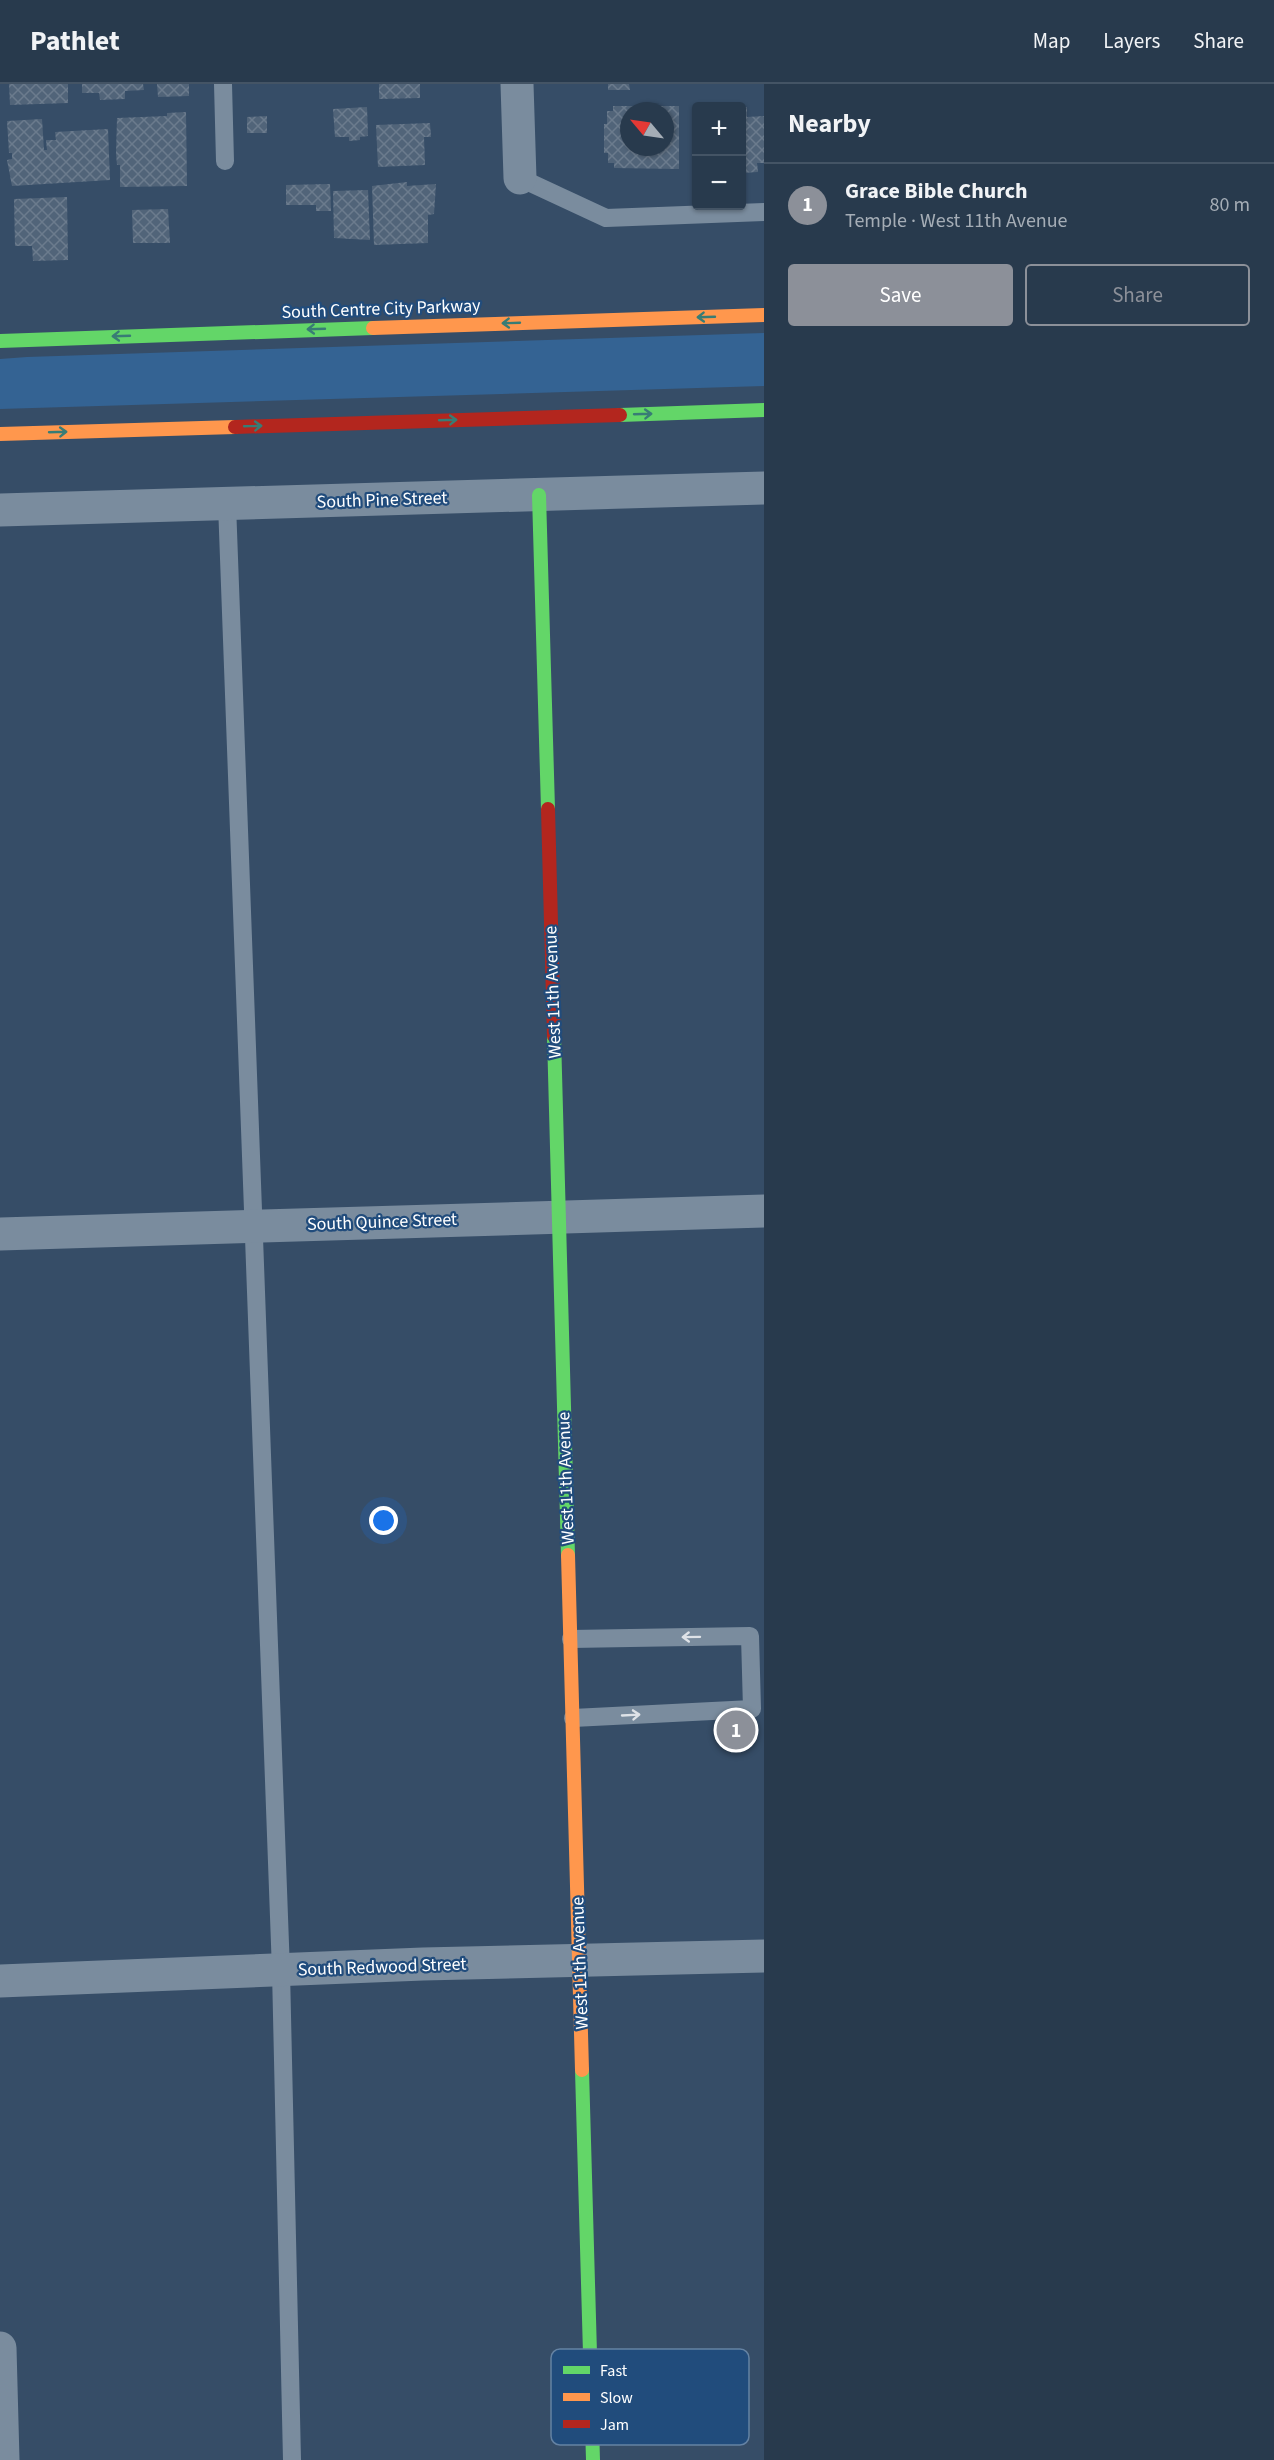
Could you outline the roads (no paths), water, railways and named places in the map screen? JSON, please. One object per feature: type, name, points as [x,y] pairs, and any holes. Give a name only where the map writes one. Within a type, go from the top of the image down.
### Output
[{"type":"main road","name":"South Centre City Parkway","points":[[0,341],[764,315]]},
{"type":"main road","points":[[0,434],[764,410]]},
{"type":"main road","name":"West 11th Avenue","points":[[539,495],[590,2349]]},
{"type":"main road","name":"West 11th Avenue","points":[[593,2445],[593,2460]]},
{"type":"street","points":[[517,84],[520,178]]},
{"type":"street","name":"South Pine Street","points":[[0,510],[764,488]]},
{"type":"street","name":"South Quince Street","points":[[0,1234],[764,1211]]},
{"type":"street","name":"South Redwood Street","points":[[0,1981],[423,1964],[764,1956]]},
{"type":"street","points":[[0,2348],[3,2460]]},
{"type":"lane","points":[[223,84],[225,161]]},
{"type":"lane","points":[[520,178],[606,218],[764,212]]},
{"type":"lane","points":[[227,504],[281,1971],[292,2460]]},
{"type":"lane","points":[[571,1639],[750,1636],[752,1709],[573,1718]]},
{"type":"place","name":"Grace Bible Church","points":[[736,1730]]}]
